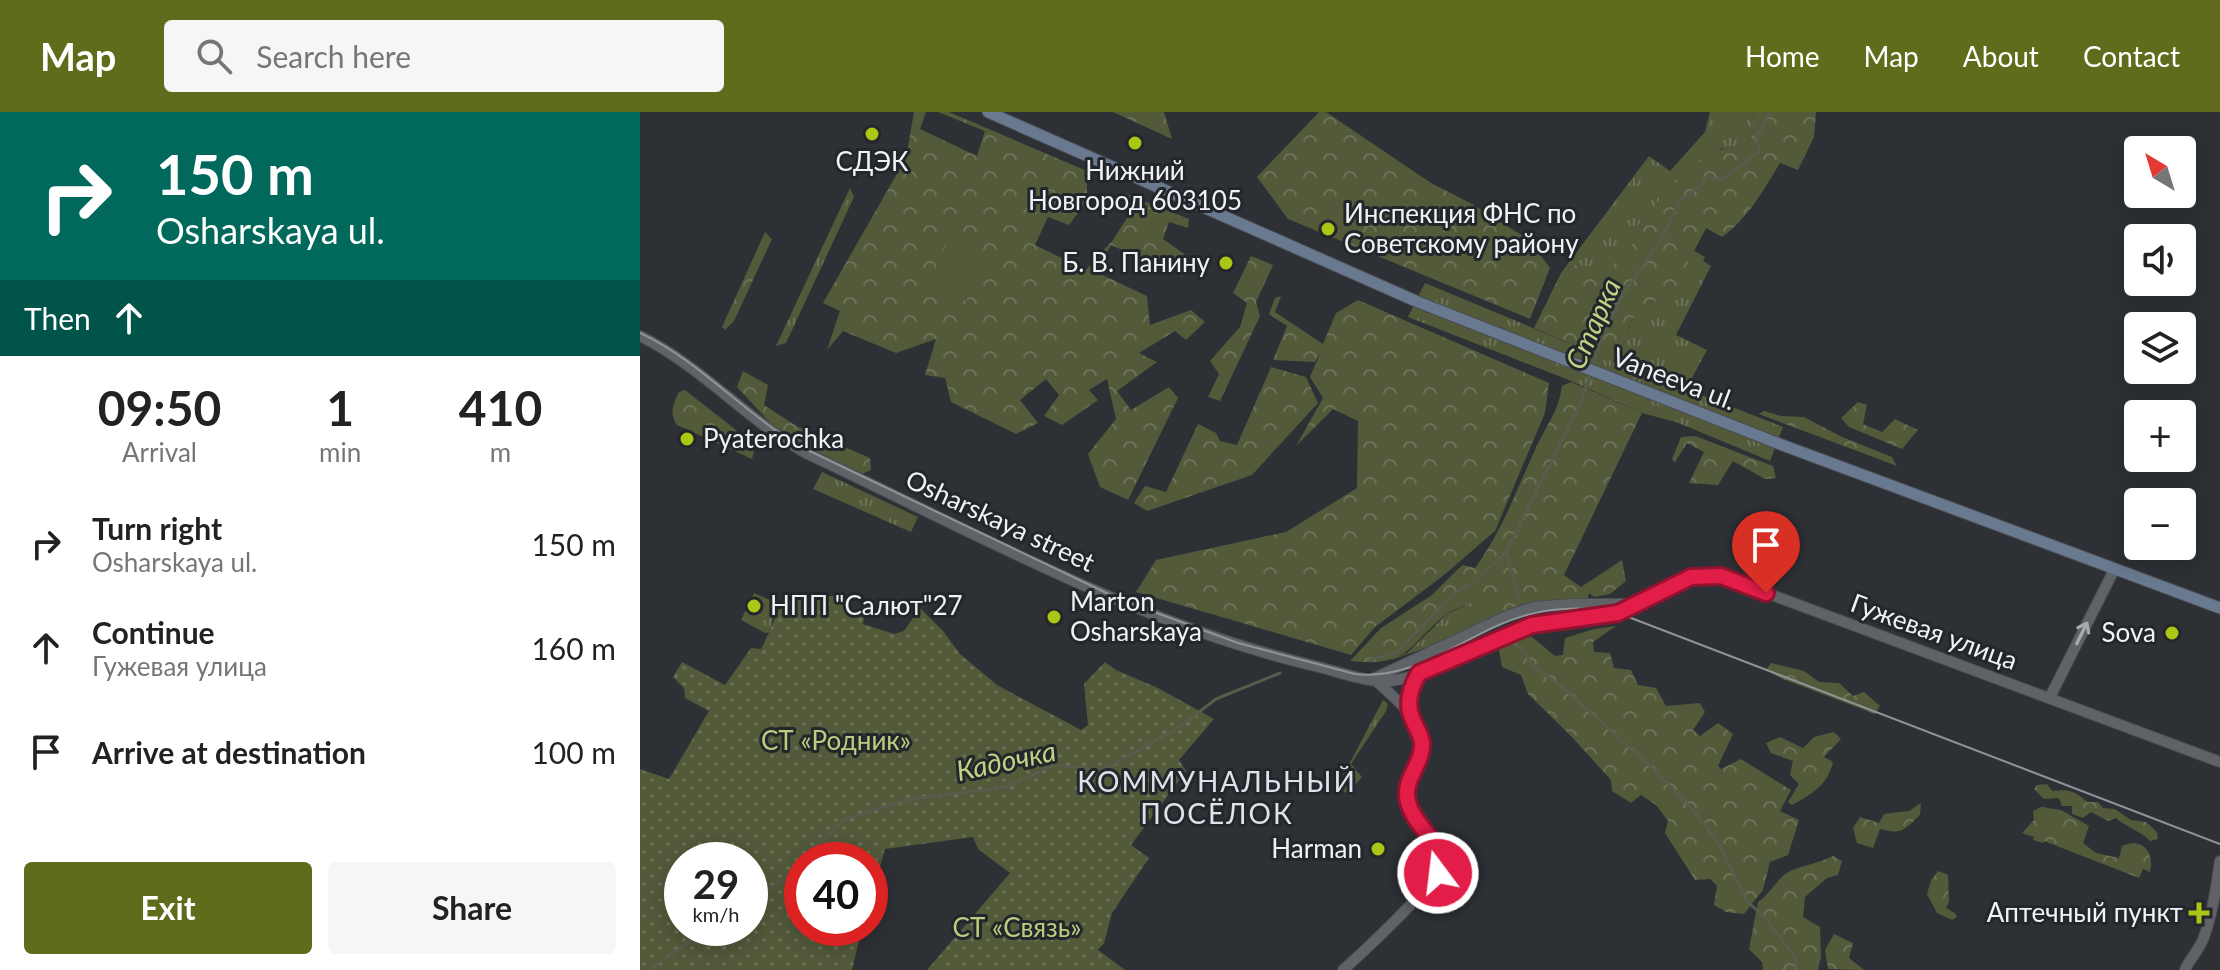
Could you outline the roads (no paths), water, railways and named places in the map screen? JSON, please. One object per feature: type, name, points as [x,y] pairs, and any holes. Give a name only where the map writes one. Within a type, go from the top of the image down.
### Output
[{"type":"main road","name":"Vaneeva ul.","points":[[988,112],[1418,302],[1777,443],[2220,608]]},
{"type":"street","name":"Osharskaya street","points":[[640,336],[792,445],[1035,564],[1118,601],[1239,646],[1373,679]]},
{"type":"street","points":[[2050,697],[2114,570]]},
{"type":"street","name":"Гужевая улица","points":[[1373,679],[1397,680],[1532,625],[1612,615],[1691,577],[1721,576],[2220,762]]},
{"type":"street","points":[[1343,970],[1423,891],[1438,873],[1441,864],[1438,849],[1408,803],[1406,788],[1422,747],[1421,735],[1395,698],[1373,679],[1507,616],[1534,607],[1634,604]]},
{"type":"street","points":[[1411,718],[1409,696],[1419,673]]},
{"type":"street","points":[[2185,970],[2203,940],[2218,888],[2220,861]]},
{"type":"waterway","name":"Старка","points":[[1519,599],[1506,552],[1581,402],[1601,340],[1623,294],[1660,242],[1681,199],[1700,187],[1706,177],[1722,180],[1760,151],[1756,138],[1770,112]]},
{"type":"waterway","points":[[1479,578],[1505,553]]},
{"type":"waterway","points":[[1369,660],[1396,653],[1450,597],[1469,584]]},
{"type":"waterway","name":"Старка","points":[[1518,646],[1537,669],[1561,686],[1646,762],[1691,807],[1719,844],[1747,901],[1766,919],[1795,957],[1797,970]]},
{"type":"waterway","name":"Кадочка","points":[[768,890],[843,820],[906,800],[1006,787],[1054,765],[1103,770],[1178,728],[1216,699],[1280,673]]},
{"type":"waterway","name":"Кадочка","points":[[652,970],[684,946]]},
{"type":"tram line","points":[[640,333],[701,371],[797,445],[1119,599],[1238,643],[1355,674],[1379,674],[1423,663],[1505,622],[1527,615],[1573,609],[1618,613],[2220,844]]},
{"type":"place","name":"СДЭК","points":[[872,134]]},
{"type":"place","name":"Нижний Новгород 603105","points":[[1135,143]]},
{"type":"place","name":"Инспекция ФНС по Советскому району","points":[[1328,229]]},
{"type":"place","name":"Б. В. Панину","points":[[1226,263]]},
{"type":"place","name":"Pyaterochka","points":[[687,439]]},
{"type":"place","name":"НПП \"Салют\"27","points":[[754,606]]},
{"type":"place","name":"Marton Osharskaya","points":[[1054,617]]},
{"type":"place","name":"Sova","points":[[2172,633]]},
{"type":"place","name":"Harman","points":[[1378,849]]},
{"type":"place","name":"Аптечный пункт","points":[[2199,913]]},
{"type":"district","name":"КОММУНАЛЬНЫЙ ПОСЁЛОК","points":[[1217,798]]},
{"type":"park label","name":"СТ «Родник»","points":[[836,741]]},
{"type":"park label","name":"СТ «Связь»","points":[[1017,928]]}]
